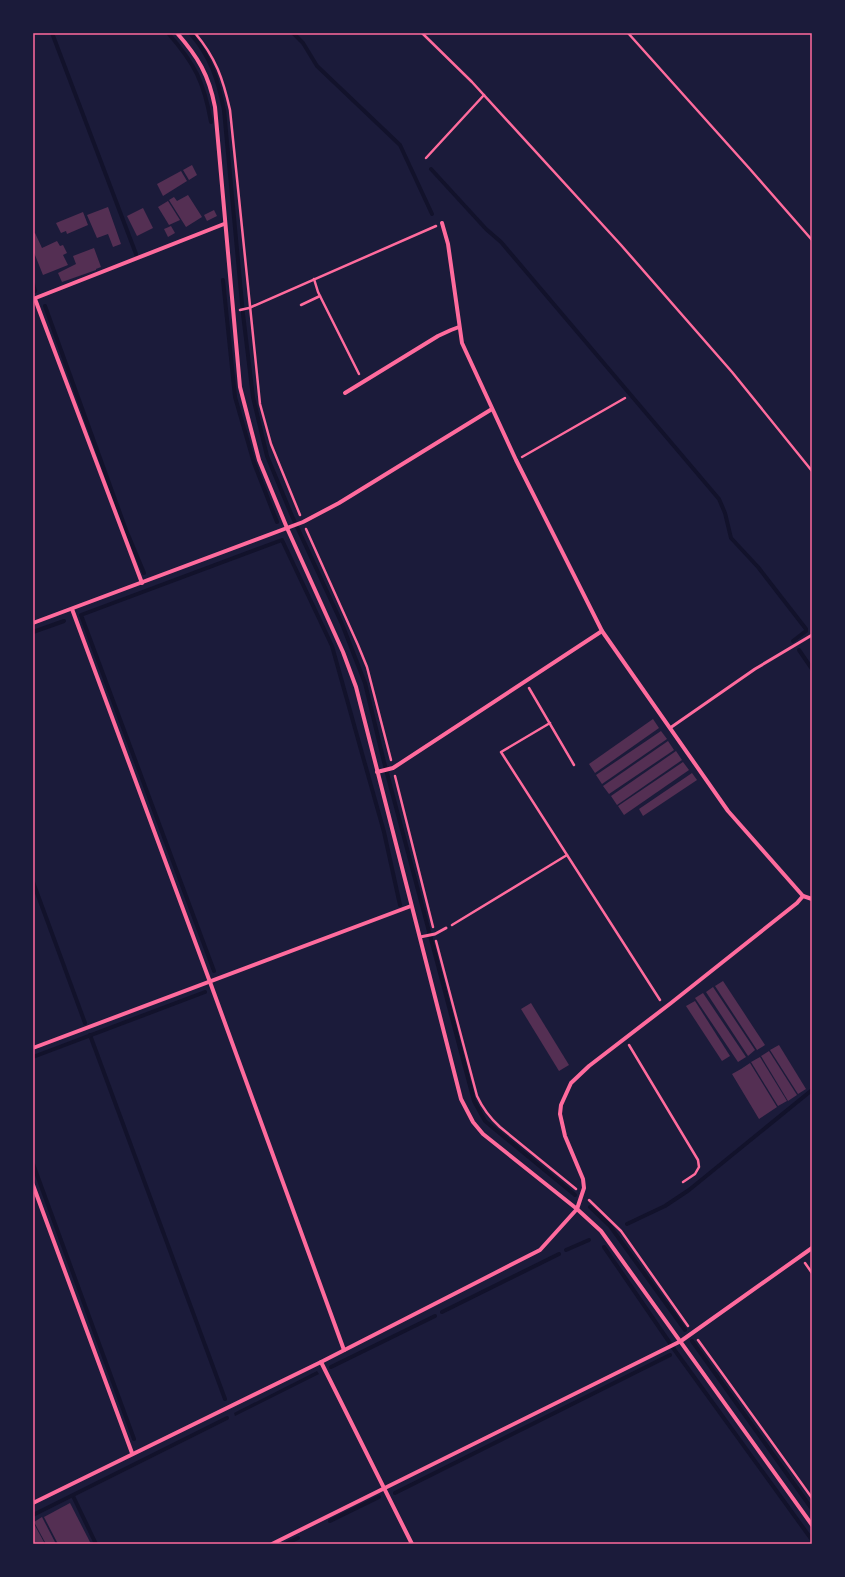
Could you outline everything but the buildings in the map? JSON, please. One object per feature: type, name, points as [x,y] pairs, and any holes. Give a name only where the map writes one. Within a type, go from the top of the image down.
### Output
[{"type":"street","points":[[177,33],[202,66],[212,89],[215,107],[224,224],[240,387],[259,460],[290,527],[343,652],[356,687],[411,906],[422,937],[456,1083],[462,1100],[470,1117],[483,1134],[577,1209],[601,1231],[812,1525]]},
{"type":"street","points":[[442,223],[448,244],[462,343],[516,460],[602,631],[728,811],[803,896],[812,899]]},
{"type":"street","points":[[142,583],[34,299],[224,224]]},
{"type":"street","points":[[345,393],[438,336],[459,327]]},
{"type":"street","points":[[33,623],[302,522],[339,503],[492,409]]},
{"type":"street","points":[[72,609],[344,1350]]},
{"type":"street","points":[[377,772],[392,768],[602,631]]},
{"type":"street","points":[[33,1504],[132,1453],[321,1362],[540,1250],[577,1209],[583,1194],[583,1179],[561,1125],[561,1105],[571,1083],[589,1066],[665,1008],[797,903],[803,896]]},
{"type":"street","points":[[33,1048],[411,906]]},
{"type":"street","points":[[33,1185],[132,1453]]},
{"type":"street","points":[[272,1544],[681,1341],[812,1248]]},
{"type":"street","points":[[321,1362],[412,1544]]},
{"type":"lane","points":[[670,728],[755,669],[812,635]]},
{"type":"lane","points":[[422,937],[434,934],[446,928]]},
{"type":"path","points":[[195,33],[204,44],[221,74],[230,110],[248,308],[260,404],[271,444],[302,522],[367,668],[434,934],[477,1096],[482,1107],[490,1118],[583,1194],[621,1231],[812,1498]]},
{"type":"path","points":[[422,33],[484,95],[626,251],[732,372],[812,471]]},
{"type":"path","points":[[628,33],[812,240]]},
{"type":"path","points":[[426,158],[484,95]]},
{"type":"path","points":[[248,308],[442,223]]},
{"type":"path","points":[[314,279],[320,296],[363,382]]},
{"type":"path","points":[[301,305],[320,296]]},
{"type":"path","points":[[516,460],[625,398]]},
{"type":"path","points":[[525,682],[574,765]]},
{"type":"path","points":[[550,723],[501,752],[665,1008]]},
{"type":"path","points":[[446,928],[567,855]]},
{"type":"path","points":[[625,1038],[698,1160],[699,1167],[694,1174],[683,1182]]},
{"type":"path","points":[[800,1256],[812,1273]]},
{"type":"shaded area","points":[[317,1371],[319,1374],[235,1416],[234,1413]]},
{"type":"waterway","points":[[52,33],[136,254]]},
{"type":"waterway","points":[[168,33],[185,54],[197,74],[205,96],[211,122]]},
{"type":"waterway","points":[[190,33],[203,51],[213,69],[224,110],[243,314],[253,397],[267,456],[292,516],[342,624],[365,683],[384,762],[474,1101],[485,1121],[575,1195]]},
{"type":"waterway","points":[[293,33],[303,43],[317,66],[400,145],[432,214]]},
{"type":"waterway","points":[[431,169],[486,229],[501,242],[719,499],[725,513],[731,538],[758,567],[806,629],[806,631],[793,641]]},
{"type":"waterway","points":[[223,280],[235,397],[254,463],[277,522]]},
{"type":"waterway","points":[[33,284],[35,291]]},
{"type":"waterway","points":[[45,306],[126,530],[144,573]]},
{"type":"waterway","points":[[214,971],[81,615],[282,540],[332,646],[384,832],[400,905]]},
{"type":"waterway","points":[[33,632],[64,621]]},
{"type":"waterway","points":[[799,650],[812,669]]},
{"type":"waterway","points":[[33,882],[85,1023]]},
{"type":"waterway","points":[[33,1057],[205,992]]},
{"type":"waterway","points":[[90,1035],[225,1399]]},
{"type":"waterway","points":[[627,1224],[665,1206],[689,1190],[812,1090]]},
{"type":"waterway","points":[[33,1164],[134,1439]]},
{"type":"waterway","points":[[590,1207],[610,1226],[685,1330]]},
{"type":"waterway","points":[[566,1250],[589,1240]]},
{"type":"waterway","points":[[604,1247],[676,1352],[812,1540]]},
{"type":"waterway","points":[[442,1312],[559,1254]]},
{"type":"waterway","points":[[331,1367],[435,1316]]},
{"type":"waterway","points":[[692,1341],[812,1509]]},
{"type":"waterway","points":[[395,1493],[670,1355]]},
{"type":"waterway","points":[[33,1515],[227,1418]]},
{"type":"waterway","points":[[73,1496],[96,1544]]},
{"type":"waterway","points":[[330,1521],[379,1497]]},
{"type":"waterway","points":[[285,1544],[298,1538]]}]
